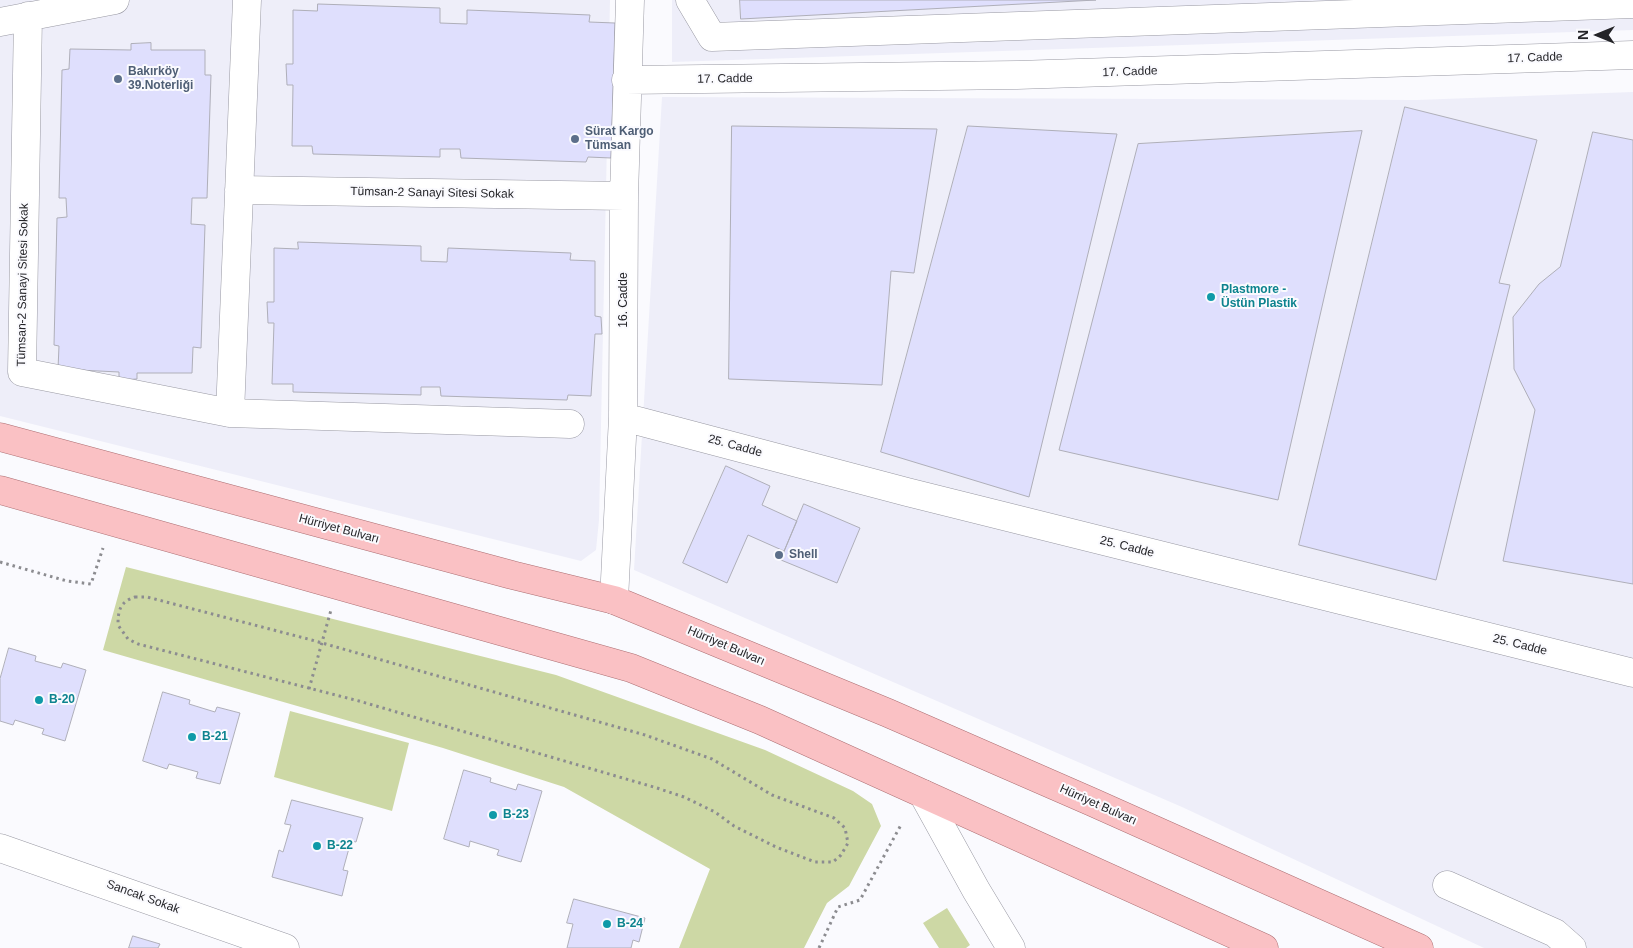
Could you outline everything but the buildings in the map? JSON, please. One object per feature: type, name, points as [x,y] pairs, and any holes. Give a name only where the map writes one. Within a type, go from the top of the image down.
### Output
[{"type":"main road","name":"Hürriyet Bulvarı","points":[[0,437],[512,575],[614,600],[1056,786],[1419,948]]},
{"type":"main road","points":[[0,490],[631,668],[760,720],[1264,948]]},
{"type":"street","points":[[0,22],[114,0]]},
{"type":"street","points":[[230,413],[247,0]]},
{"type":"street","name":"16. Cadde","points":[[614,600],[623,417],[624,196],[626,80],[630,0]]},
{"type":"street","points":[[690,0],[712,37],[1633,4]]},
{"type":"street","name":"Tümsan-2 Sanayi Sitesi Sokak","points":[[28,16],[22,372],[230,413],[570,424]]},
{"type":"street","name":"17. Cadde","points":[[626,80],[1017,75],[1633,55]]},
{"type":"street","name":"Tümsan-2 Sanayi Sitesi Sokak","points":[[239,190],[624,196]]},
{"type":"street","name":"25. Cadde","points":[[623,417],[935,499],[1633,673]]},
{"type":"street","points":[[923,794],[976,890],[1011,948]]},
{"type":"street","name":"Sancak Sokak","points":[[0,848],[285,948]]},
{"type":"street","points":[[1447,885],[1556,933],[1572,948]]},
{"type":"path","points":[[0,562],[67,581],[91,584],[112,522]]},
{"type":"path","points":[[309,689],[338,586]]},
{"type":"path","points":[[148,598],[321,643],[682,747],[712,759],[772,795],[834,818],[845,828],[848,844],[841,856],[833,862],[815,862],[754,837],[715,812],[684,797],[359,701],[309,689],[138,644],[122,633],[118,625],[120,606],[127,600],[148,598]]},
{"type":"path","points":[[819,948],[838,907],[860,900],[902,823]]},
{"type":"shaded area","points":[[0,0],[610,0],[599,520],[596,550],[581,561],[0,416]]},
{"type":"shaded area","points":[[672,0],[1633,0],[1633,30],[672,62]]},
{"type":"shaded area","points":[[1633,92],[1633,948],[1484,948],[1182,807],[634,570],[662,97],[1417,100]]},
{"type":"green space","points":[[126,567],[556,675],[765,750],[853,791],[872,804],[881,826],[849,886],[827,903],[804,948],[679,948],[710,869],[564,787],[443,748],[103,650]]},
{"type":"green space","points":[[290,711],[409,743],[392,811],[274,777]]},
{"type":"green space","points":[[947,908],[970,945],[966,948],[939,948],[923,923]]},
{"type":"place","name":"Bakırköy 39.Noterliği","points":[[118,79]]},
{"type":"place","name":"Sürat Kargo Tümsan","points":[[575,139]]},
{"type":"place","name":"Plastmore - Üstün Plastik","points":[[1211,297]]},
{"type":"place","name":"Shell","points":[[779,555]]},
{"type":"place","name":"B-20","points":[[39,700]]},
{"type":"place","name":"B-21","points":[[192,737]]},
{"type":"place","name":"B-23","points":[[493,815]]},
{"type":"place","name":"B-22","points":[[317,846]]},
{"type":"place","name":"B-24","points":[[607,924]]}]
